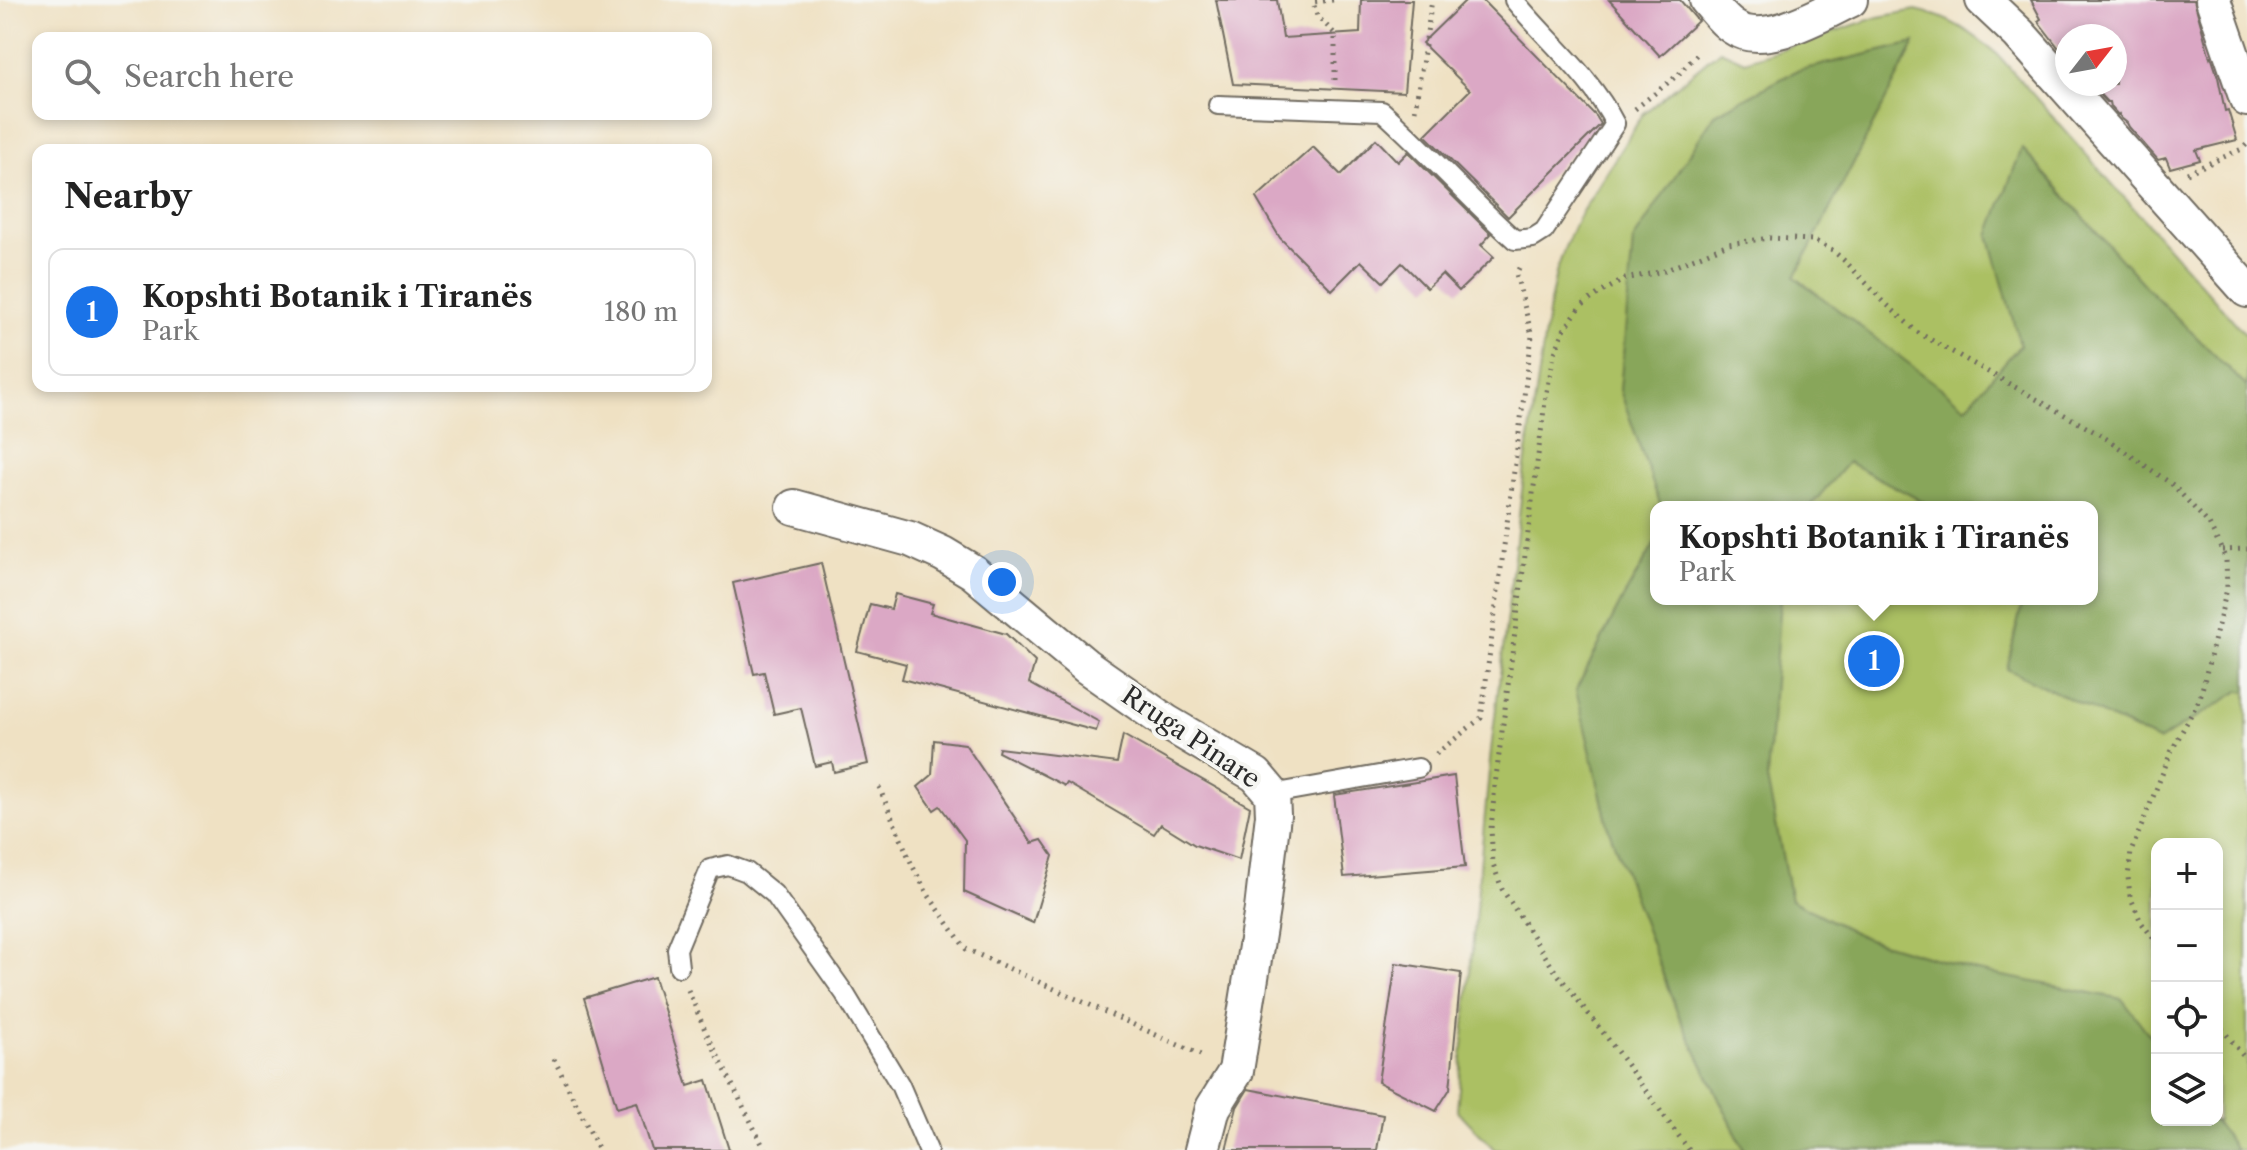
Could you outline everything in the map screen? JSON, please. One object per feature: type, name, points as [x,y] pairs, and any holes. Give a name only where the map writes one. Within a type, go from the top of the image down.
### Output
[{"type":"street","points":[[1707,0],[1734,29],[1760,34],[1788,29],[1850,0]]},
{"type":"street","points":[[1983,0],[2019,34],[2247,290]]},
{"type":"street","points":[[2213,0],[2247,99]]},
{"type":"street","name":"Rruga Pinare","points":[[794,507],[910,539],[973,572],[1086,666],[1166,722],[1256,775],[1272,794],[1273,815],[1262,909],[1236,1071],[1213,1108],[1202,1150]]},
{"type":"lane","points":[[1218,105],[1382,111],[1515,240],[1533,238],[1544,231],[1615,124],[1579,72],[1514,0]]},
{"type":"lane","points":[[1272,794],[1418,768]]},
{"type":"lane","points":[[679,967],[677,949],[710,869],[728,865],[747,872],[774,894],[845,994],[900,1085],[928,1150]]},
{"type":"path","points":[[1333,0],[1313,1],[1317,16],[1335,34],[1335,89]]},
{"type":"path","points":[[1410,136],[1432,0]]},
{"type":"path","points":[[1615,124],[1679,74],[1697,54]]},
{"type":"path","points":[[2155,187],[2242,149],[2247,144]]},
{"type":"path","points":[[1689,1150],[1553,968],[1502,889],[1493,864],[1491,829],[1495,785],[1545,402],[1554,355],[1564,330],[1580,307],[1625,279],[1664,271],[1728,244],[1769,238],[1813,240],[1831,249],[1847,263],[1917,332],[2104,437],[2173,485],[2209,524],[2226,559],[2227,589],[2200,698],[2171,752],[2131,852],[2128,877],[2130,896],[2141,922],[2151,935]]},
{"type":"path","points":[[1418,768],[1481,718],[1532,336],[1516,274]]},
{"type":"path","points":[[2222,550],[2247,549]]},
{"type":"path","points":[[879,787],[927,893],[966,949],[1236,1071]]},
{"type":"path","points":[[679,967],[705,1030],[765,1150]]},
{"type":"path","points":[[2223,1030],[2247,1061]]},
{"type":"path","points":[[554,1059],[599,1150]]},
{"type":"green space","points":[[1916,10],[1960,27],[1998,55],[2247,336],[2247,1150],[1495,1150],[1457,1110],[1491,750],[1525,466],[1556,273],[1578,218],[1643,114],[1720,50],[1745,61],[1878,17]]},
{"type":"green space","points":[[1915,43],[1795,277],[1966,407],[2020,345],[1989,235],[2022,148],[2146,287],[2247,387],[2247,691],[2240,691],[2158,741],[2007,669],[2022,605],[2098,605],[2098,501],[1922,501],[1848,462],[1815,501],[1659,501],[1620,390],[1633,241],[1715,114],[1796,71]]},
{"type":"green space","points":[[1650,552],[1650,605],[1780,605],[1767,779],[1791,900],[1865,938],[1977,971],[2122,999],[2151,1037],[2151,1126],[2218,1126],[2236,1150],[1744,1150],[1677,1012],[1609,830],[1576,690]]},
{"type":"building","points":[[1216,0],[1277,0],[1283,38],[1360,33],[1361,0],[1412,0],[1404,92],[1233,84]]},
{"type":"building","points":[[1466,0],[1482,0],[1601,124],[1508,217],[1425,135],[1470,90],[1422,43]]},
{"type":"building","points":[[1609,0],[1680,0],[1698,21],[1660,56]]},
{"type":"building","points":[[2031,0],[2194,0],[2218,77],[2225,111],[2228,110],[2237,140],[2196,150],[2200,160],[2170,168],[2166,158],[2158,160],[2111,107],[2110,102],[2101,96],[2127,96],[2127,24],[2055,24],[2055,43],[2038,21],[2041,19]]},
{"type":"building","points":[[1376,139],[1398,162],[1408,152],[1491,234],[1481,245],[1494,257],[1459,291],[1442,274],[1427,288],[1402,263],[1383,282],[1361,261],[1332,290],[1280,238],[1256,198],[1313,147],[1341,175]]},
{"type":"building","points":[[821,563],[868,764],[834,772],[832,762],[815,766],[801,708],[774,714],[764,672],[754,674],[733,583]]},
{"type":"building","points":[[895,594],[933,604],[930,613],[1006,634],[1035,662],[1029,683],[1099,722],[1096,731],[902,679],[906,664],[857,651],[870,604],[891,609]]},
{"type":"building","points":[[1123,735],[1250,807],[1239,860],[1195,845],[1161,824],[1154,834],[1067,783],[1065,786],[998,752],[999,748],[1117,763]]},
{"type":"building","points":[[934,740],[965,744],[1032,843],[1042,840],[1053,856],[1033,923],[964,892],[965,840],[940,806],[934,810],[918,787],[932,775]]},
{"type":"building","points":[[1454,776],[1465,867],[1344,877],[1334,795]]},
{"type":"building","points":[[1396,963],[1461,973],[1450,1089],[1436,1111],[1378,1082]]},
{"type":"building","points":[[654,977],[688,1086],[707,1080],[729,1150],[652,1150],[637,1102],[617,1108],[584,998]]},
{"type":"building","points":[[1248,1089],[1383,1115],[1377,1150],[1226,1150],[1237,1107]]},
{"type":"place","name":"Kopshti Botanik i Tiranës","points":[[1874,661]]}]
